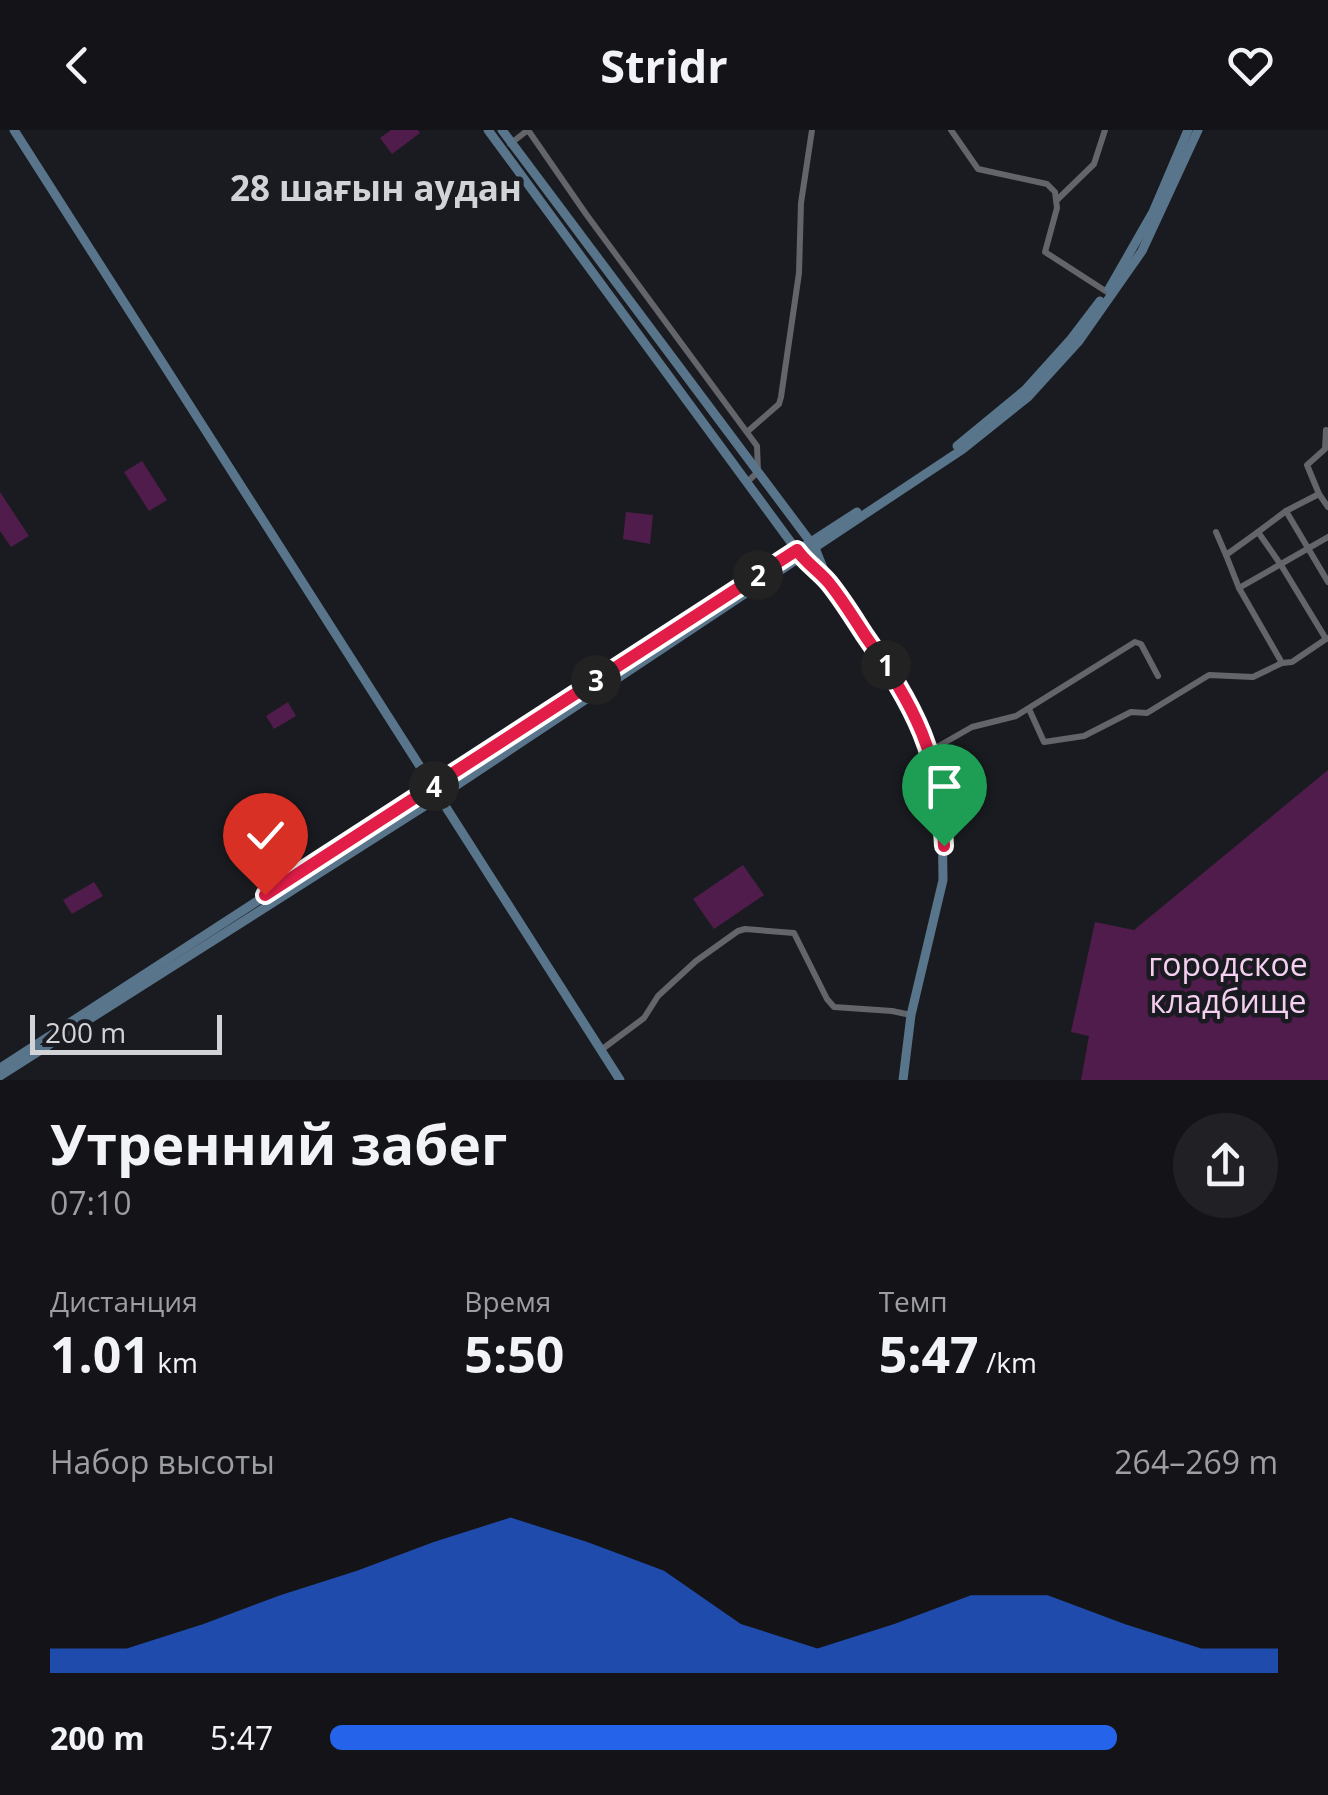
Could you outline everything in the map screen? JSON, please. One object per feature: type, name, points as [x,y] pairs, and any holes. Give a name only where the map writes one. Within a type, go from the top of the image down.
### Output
[{"type":"main road","points":[[14,130],[620,1080]]},
{"type":"main road","points":[[488,130],[507,146],[813,545],[828,580],[899,685],[930,751],[942,804],[943,880],[911,1015],[903,1080]]},
{"type":"main road","points":[[502,130],[507,146],[746,483],[799,553],[828,580]]},
{"type":"main road","points":[[1110,293],[1188,130]]},
{"type":"main road","points":[[0,1068],[432,786],[813,545],[954,449],[1024,390],[1110,293],[1142,251],[1198,130]]},
{"type":"main road","points":[[0,1076],[439,797],[799,553]]},
{"type":"street","points":[[507,146],[528,130],[757,446],[758,472],[746,483]]},
{"type":"street","points":[[747,432],[781,397],[800,273],[801,203],[812,130]]},
{"type":"street","points":[[951,130],[978,168],[1047,184],[1058,199]]},
{"type":"street","points":[[1105,130],[1094,164],[1058,199],[1045,252],[1110,293]]},
{"type":"street","points":[[1326,430],[1325,449],[1306,465],[1328,507]]},
{"type":"street","points":[[1226,555],[1286,511],[1319,494]]},
{"type":"street","points":[[1286,511],[1328,582]]},
{"type":"street","points":[[1216,532],[1239,588],[1282,662]]},
{"type":"street","points":[[1028,709],[1044,742],[1084,736],[1131,712],[1147,713],[1209,676],[1249,678],[1282,662],[1292,662],[1327,638],[1258,532]]},
{"type":"street","points":[[1239,588],[1328,537]]},
{"type":"street","points":[[930,751],[972,727],[1016,716],[1134,642],[1141,644],[1158,676]]},
{"type":"street","points":[[601,1050],[644,1018],[658,996],[696,962],[738,931],[794,933],[834,1007],[911,1015]]},
{"type":"green space","points":[[391,130],[420,133],[392,154],[380,138]]},
{"type":"green space","points":[[142,461],[167,500],[149,511],[124,472]]},
{"type":"green space","points":[[0,492],[29,536],[11,547],[0,531]]},
{"type":"green space","points":[[626,512],[653,515],[650,544],[623,539]]},
{"type":"green space","points":[[288,702],[296,716],[274,729],[266,716]]},
{"type":"green space","name":"городское кладбище","points":[[1328,770],[1328,1080],[1081,1080],[1089,1036],[1071,1032],[1095,922],[1134,930]]},
{"type":"green space","points":[[743,865],[764,895],[714,929],[693,899]]},
{"type":"green space","points":[[94,882],[103,896],[72,914],[63,900]]},
{"type":"district","name":"28 шағын аудан","points":[[376,187]]},
{"type":"route","points":[[265,895],[797,550],[828,580],[899,685],[914,714],[930,751],[942,804],[944,846]]}]
